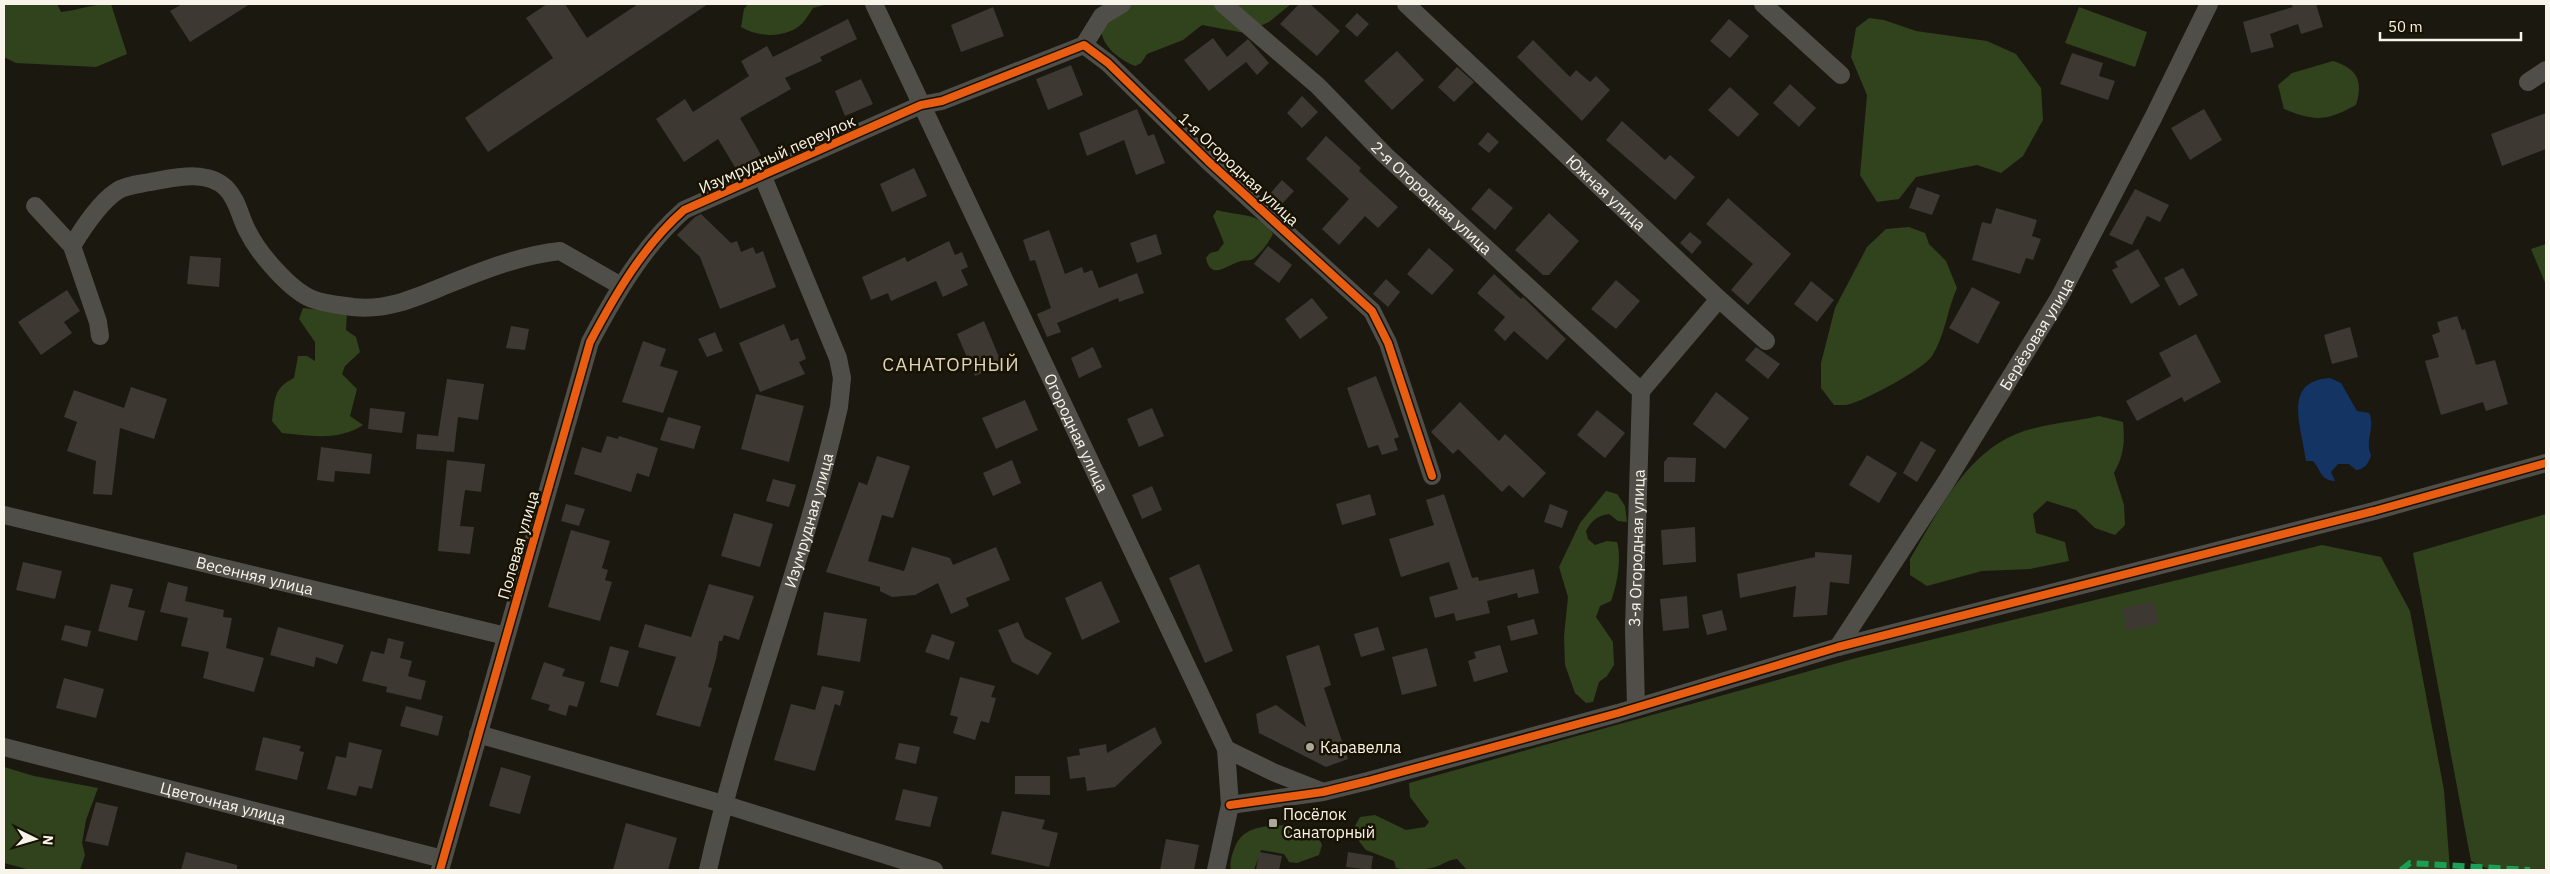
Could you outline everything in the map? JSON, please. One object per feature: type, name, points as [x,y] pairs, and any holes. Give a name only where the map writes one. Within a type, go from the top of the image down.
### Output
[{"type":"street","name":"Огородная улица","points":[[874,4],[1226,749],[1230,805],[1216,870]]},
{"type":"street","points":[[922,105],[942,101],[1084,45],[1102,16],[1122,4]]},
{"type":"street","name":"2-я Огородная улица","points":[[1223,4],[1318,86],[1384,154],[1641,390]]},
{"type":"street","name":"Южная улица","points":[[1406,4],[1766,341]]},
{"type":"street","points":[[1763,4],[1841,75]]},
{"type":"street","name":"Берёзовая улица","points":[[1838,647],[1946,482],[2058,298],[2153,118],[2209,4]]},
{"type":"street","name":"1-я Огородная улица","points":[[1084,45],[1108,63],[1208,161],[1372,311],[1388,343],[1432,476]]},
{"type":"street","points":[[2528,82],[2546,70]]},
{"type":"street","name":"Изумрудный переулок","points":[[654,242],[684,210],[763,177],[922,105]]},
{"type":"street","points":[[72,246],[81,231],[106,200],[118,190],[136,185],[193,176],[217,182],[226,189],[233,197],[247,232],[296,291],[313,300],[356,307],[400,304],[480,272],[560,251],[621,286]]},
{"type":"street","name":"Изумрудная улица","points":[[708,870],[723,804],[790,588],[840,407],[842,378],[838,358],[763,177]]},
{"type":"street","points":[[35,206],[72,246],[98,322],[100,336]]},
{"type":"street","name":"Полевая улица","points":[[441,865],[590,342],[621,286],[654,242]]},
{"type":"street","points":[[1641,390],[1719,299]]},
{"type":"street","name":"3-я Огородная улица","points":[[1636,707],[1634,602],[1641,390]]},
{"type":"street","points":[[1230,805],[1323,792],[1636,707],[1838,647],[2374,511],[2546,462]]},
{"type":"street","name":"Весенняя улица","points":[[4,515],[506,636]]},
{"type":"street","points":[[478,734],[723,804],[934,870]]},
{"type":"street","name":"Цветочная улица","points":[[4,747],[441,865]]},
{"type":"street","points":[[1226,749],[1273,772],[1323,792]]},
{"type":"green space","points":[[4,4],[57,4],[61,12],[111,4],[127,54],[96,67],[16,63],[4,57]]},
{"type":"green space","points":[[748,4],[828,4],[813,8],[802,23],[792,31],[770,35],[754,33],[741,27],[744,9]]},
{"type":"green space","points":[[1133,4],[1291,4],[1269,22],[1245,33],[1202,25],[1183,40],[1147,54],[1141,63],[1135,66],[1123,60],[1109,48],[1101,31],[1110,17]]},
{"type":"green space","points":[[2079,7],[2147,32],[2135,67],[2065,43]]},
{"type":"green space","points":[[1869,18],[1884,20],[1916,31],[1987,41],[2016,54],[2041,88],[2043,120],[2023,156],[2001,173],[1977,165],[1916,177],[1899,199],[1877,202],[1860,175],[1867,95],[1851,57],[1856,28]]},
{"type":"green space","points":[[2333,61],[2348,68],[2356,77],[2359,89],[2356,105],[2328,117],[2320,118],[2304,116],[2284,109],[2278,85],[2292,73]]},
{"type":"green space","points":[[1217,210],[1255,218],[1273,234],[1259,254],[1253,259],[1241,261],[1220,270],[1212,269],[1208,265],[1206,258],[1210,253],[1218,251],[1224,243],[1213,216]]},
{"type":"green space","points":[[1909,227],[1925,233],[1929,244],[1946,261],[1957,288],[1940,340],[1927,362],[1905,377],[1854,403],[1834,405],[1821,388],[1821,363],[1835,308],[1867,247],[1886,229]]},
{"type":"green space","points":[[2546,244],[2546,285],[2531,249]]},
{"type":"green space","points":[[303,308],[347,313],[346,330],[356,337],[360,352],[345,366],[342,374],[357,389],[350,416],[363,425],[354,430],[324,436],[282,433],[272,421],[276,395],[282,386],[294,378],[298,356],[307,356],[315,361],[315,342],[299,319]]},
{"type":"green space","points":[[2099,416],[2123,422],[2123,448],[2114,473],[2124,505],[2125,525],[2115,535],[2095,528],[2076,510],[2047,501],[2033,514],[2036,533],[2065,542],[2069,561],[2030,569],[1982,571],[1927,586],[1910,575],[1910,559],[1945,500],[1973,464],[1990,449],[2009,437],[2031,429]]},
{"type":"green space","points":[[1606,491],[1617,494],[1625,506],[1627,522],[1618,521],[1609,514],[1595,519],[1586,531],[1588,539],[1595,545],[1607,541],[1617,542],[1619,556],[1618,572],[1613,595],[1611,601],[1600,606],[1596,617],[1613,642],[1614,665],[1607,676],[1599,682],[1593,702],[1586,703],[1575,693],[1565,665],[1564,636],[1568,597],[1559,567],[1580,523]]},
{"type":"green space","points":[[2546,514],[2546,870],[2490,870],[2471,861],[2413,553]]},
{"type":"green space","points":[[2322,545],[2381,557],[2410,611],[2444,790],[2450,870],[1467,870],[1457,859],[1433,868],[1412,870],[1396,868],[1394,861],[1366,850],[1354,835],[1355,826],[1360,817],[1375,815],[1406,830],[1425,827],[1429,822],[1410,797],[1409,783],[1856,658]]},
{"type":"green space","points":[[4,767],[34,776],[98,788],[86,820],[82,843],[85,855],[80,870],[30,870],[4,863]]},
{"type":"green space","points":[[1287,825],[1303,828],[1318,836],[1322,845],[1319,855],[1297,863],[1289,862],[1284,854],[1261,850],[1254,870],[1231,870],[1231,861],[1235,847],[1244,835],[1256,828]]},
{"type":"water","points":[[2330,378],[2341,383],[2357,411],[2369,413],[2371,418],[2369,450],[2371,455],[2368,463],[2356,470],[2349,464],[2338,464],[2331,472],[2335,481],[2326,479],[2313,461],[2306,461],[2298,408],[2300,397],[2305,388],[2315,381]]},
{"type":"building","points":[[182,4],[250,4],[190,42],[170,11]]},
{"type":"building","points":[[547,4],[565,4],[587,38],[638,4],[708,4],[488,152],[465,118],[553,58],[526,18]]},
{"type":"building","points":[[1299,4],[1310,4],[1340,31],[1317,56],[1280,24]]},
{"type":"building","points":[[2291,4],[2316,4],[2323,27],[2301,34],[2298,24],[2270,34],[2274,47],[2251,53],[2243,22],[2293,7]]},
{"type":"building","points":[[993,7],[1004,36],[961,52],[951,25]]},
{"type":"building","points":[[1357,13],[1369,24],[1357,37],[1345,26]]},
{"type":"building","points":[[848,19],[857,39],[820,57],[822,61],[785,78],[791,89],[740,118],[761,155],[736,169],[718,139],[684,162],[656,119],[685,99],[693,112],[749,76],[741,61],[767,46],[773,57]]},
{"type":"building","points":[[1729,19],[1749,36],[1730,58],[1710,41]]},
{"type":"building","points":[[1213,38],[1227,57],[1248,39],[1269,63],[1257,75],[1246,62],[1209,91],[1184,60]]},
{"type":"building","points":[[1533,40],[1570,77],[1576,70],[1590,82],[1596,76],[1610,90],[1582,121],[1517,57]]},
{"type":"building","points":[[1397,51],[1424,80],[1392,110],[1364,81]]},
{"type":"building","points":[[2072,53],[2103,63],[2099,76],[2115,81],[2108,100],[2060,84]]},
{"type":"building","points":[[1071,65],[1083,95],[1048,110],[1036,79]]},
{"type":"building","points":[[1457,67],[1474,82],[1454,102],[1438,87]]},
{"type":"building","points":[[861,79],[873,104],[845,116],[835,91]]},
{"type":"building","points":[[1790,84],[1816,108],[1799,127],[1773,103]]},
{"type":"building","points":[[1730,87],[1759,114],[1738,137],[1708,110]]},
{"type":"building","points":[[1302,96],[1318,112],[1302,128],[1287,113]]},
{"type":"building","points":[[1137,109],[1148,136],[1154,134],[1165,163],[1136,175],[1124,140],[1087,156],[1079,133]]},
{"type":"building","points":[[2204,109],[2222,140],[2190,160],[2171,128]]},
{"type":"building","points":[[2546,113],[2546,149],[2502,166],[2491,134]]},
{"type":"building","points":[[1622,121],[1665,160],[1670,155],[1695,177],[1675,200],[1606,140]]},
{"type":"building","points":[[1488,132],[1499,142],[1489,153],[1478,144]]},
{"type":"building","points":[[1326,136],[1361,168],[1359,171],[1398,207],[1378,228],[1365,216],[1339,245],[1322,229],[1349,199],[1306,159]]},
{"type":"building","points":[[914,168],[927,196],[892,212],[880,184]]},
{"type":"building","points":[[1282,180],[1294,191],[1280,206],[1269,195]]},
{"type":"building","points":[[1917,187],[1940,195],[1932,215],[1909,208]]},
{"type":"building","points":[[1489,188],[1513,208],[1495,230],[1471,209]]},
{"type":"building","points":[[2135,189],[2169,205],[2160,222],[2147,216],[2132,245],[2109,235]]},
{"type":"building","points":[[1728,198],[1791,254],[1748,305],[1731,290],[1753,264],[1706,224]]},
{"type":"building","points":[[1996,208],[2037,220],[2032,236],[2041,239],[2033,260],[2026,258],[2020,274],[1972,260],[1982,222],[1991,224]]},
{"type":"building","points":[[1549,213],[1579,241],[1549,275],[1543,275],[1515,250]]},
{"type":"building","points":[[701,214],[731,243],[737,241],[741,252],[753,247],[756,254],[763,251],[776,287],[720,309],[700,257],[677,235],[695,217]]},
{"type":"building","points":[[1049,230],[1065,274],[1082,267],[1084,273],[1092,270],[1099,288],[1137,273],[1144,293],[1119,302],[1118,298],[1057,323],[1061,332],[1047,337],[1037,314],[1051,308],[1035,260],[1030,261],[1023,240]]},
{"type":"building","points":[[1690,232],[1702,242],[1692,254],[1680,243]]},
{"type":"building","points":[[1156,234],[1162,254],[1137,263],[1130,243]]},
{"type":"building","points":[[949,241],[955,255],[962,252],[968,267],[961,270],[968,285],[943,297],[936,281],[891,301],[888,293],[871,300],[862,277],[905,257],[907,262]]},
{"type":"building","points":[[1268,246],[1292,265],[1279,283],[1254,264]]},
{"type":"building","points":[[1429,248],[1454,270],[1432,295],[1407,274]]},
{"type":"building","points":[[2138,249],[2160,286],[2131,304],[2112,270],[2118,267],[2115,262]]},
{"type":"building","points":[[190,256],[221,258],[219,287],[187,284]]},
{"type":"building","points":[[2183,268],[2198,295],[2179,306],[2164,278]]},
{"type":"building","points":[[1494,274],[1521,299],[1523,297],[1566,339],[1547,360],[1514,331],[1505,341],[1494,330],[1505,317],[1477,293]]},
{"type":"building","points":[[1386,279],[1400,292],[1388,307],[1373,294]]},
{"type":"building","points":[[1616,280],[1640,301],[1616,329],[1591,309]]},
{"type":"building","points":[[1811,281],[1834,300],[1817,322],[1794,304]]},
{"type":"building","points":[[1972,287],[2000,302],[1978,344],[1949,328]]},
{"type":"building","points":[[67,290],[80,311],[64,322],[72,333],[41,355],[18,322]]},
{"type":"building","points":[[1312,298],[1328,318],[1300,339],[1285,319]]},
{"type":"building","points":[[2457,316],[2462,330],[2465,329],[2476,365],[2495,360],[2508,404],[2486,411],[2483,402],[2441,415],[2425,361],[2439,357],[2432,335],[2440,332],[2437,322]]},
{"type":"building","points":[[984,321],[1002,364],[975,376],[957,334]]},
{"type":"building","points":[[784,324],[791,341],[798,338],[806,359],[799,362],[805,374],[760,392],[739,343]]},
{"type":"building","points":[[511,326],[529,329],[525,350],[506,348]]},
{"type":"building","points":[[2350,327],[2358,357],[2332,364],[2324,335]]},
{"type":"building","points":[[715,332],[723,351],[707,357],[698,339]]},
{"type":"building","points":[[2196,334],[2221,382],[2184,402],[2182,397],[2137,421],[2126,401],[2171,376],[2159,353]]},
{"type":"building","points":[[643,341],[666,349],[660,366],[678,371],[663,413],[622,402]]},
{"type":"building","points":[[1093,347],[1102,367],[1079,378],[1071,358]]},
{"type":"building","points":[[1756,347],[1780,364],[1768,379],[1745,360]]},
{"type":"building","points":[[1376,376],[1399,437],[1394,439],[1398,450],[1382,455],[1378,445],[1368,448],[1347,388]]},
{"type":"building","points":[[447,379],[484,384],[478,420],[458,417],[454,452],[416,449],[417,434],[438,436]]},
{"type":"building","points":[[131,387],[167,399],[154,439],[120,428],[112,495],[93,494],[96,461],[67,451],[77,422],[64,417],[74,390],[124,408]]},
{"type":"building","points":[[1716,392],[1749,418],[1725,449],[1693,424]]},
{"type":"building","points":[[756,394],[804,406],[789,462],[741,449]]},
{"type":"building","points":[[1025,400],[1038,430],[996,449],[982,418]]},
{"type":"building","points":[[1460,402],[1499,441],[1505,434],[1546,473],[1523,498],[1509,485],[1502,492],[1458,449],[1453,454],[1431,432]]},
{"type":"building","points":[[370,408],[405,412],[402,433],[368,429]]},
{"type":"building","points":[[1152,408],[1164,436],[1139,447],[1127,419]]},
{"type":"building","points":[[1597,410],[1625,433],[1605,458],[1577,435]]},
{"type":"building","points":[[668,417],[701,426],[694,449],[660,440]]},
{"type":"building","points":[[607,436],[618,439],[619,436],[658,448],[649,477],[637,473],[631,492],[574,474],[582,447],[601,453]]},
{"type":"building","points":[[1921,441],[1936,450],[1917,482],[1903,473]]},
{"type":"building","points":[[321,447],[372,454],[370,474],[335,471],[334,482],[317,480]]},
{"type":"building","points":[[1867,455],[1897,473],[1879,503],[1849,485]]},
{"type":"building","points":[[877,456],[910,466],[893,518],[882,515],[868,561],[904,571],[912,547],[950,558],[953,565],[996,547],[1010,580],[966,598],[969,606],[951,614],[938,583],[915,595],[892,597],[880,591],[880,587],[826,572],[859,482],[867,485]]},
{"type":"building","points":[[1668,457],[1696,458],[1695,482],[1664,482],[1664,462]]},
{"type":"building","points":[[447,460],[485,464],[481,492],[465,490],[460,526],[474,527],[470,554],[438,551]]},
{"type":"building","points":[[1012,460],[1021,483],[993,496],[983,473]]},
{"type":"building","points":[[773,479],[796,485],[789,507],[766,501]]},
{"type":"building","points":[[1152,486],[1162,510],[1142,519],[1132,495]]},
{"type":"building","points":[[1370,494],[1376,515],[1342,525],[1336,504]]},
{"type":"building","points":[[1444,494],[1472,578],[1478,577],[1479,581],[1534,569],[1539,593],[1518,598],[1517,593],[1487,601],[1490,613],[1456,621],[1454,613],[1435,618],[1429,597],[1458,589],[1449,562],[1401,577],[1389,539],[1434,525],[1426,500]]},
{"type":"building","points":[[566,504],[585,509],[579,526],[561,521]]},
{"type":"building","points":[[1550,504],[1568,511],[1562,528],[1544,522]]},
{"type":"building","points":[[734,513],[773,524],[760,567],[721,556]]},
{"type":"building","points":[[1695,527],[1696,562],[1663,565],[1661,530]]},
{"type":"building","points":[[571,530],[610,541],[602,568],[608,570],[605,580],[612,582],[600,621],[548,607]]},
{"type":"building","points":[[1815,552],[1852,555],[1849,584],[1830,582],[1827,615],[1793,617],[1796,586],[1740,598],[1737,574],[1815,557]]},
{"type":"building","points":[[23,562],[62,571],[55,599],[16,590]]},
{"type":"building","points":[[1199,564],[1233,651],[1205,663],[1169,578]]},
{"type":"building","points":[[1101,581],[1120,622],[1082,640],[1065,598]]},
{"type":"building","points":[[168,582],[188,587],[185,601],[224,610],[223,617],[232,618],[226,648],[264,658],[254,692],[203,678],[209,652],[181,646],[188,618],[160,612]]},
{"type":"building","points":[[111,584],[133,589],[128,607],[145,611],[137,641],[98,631]]},
{"type":"building","points":[[709,584],[754,596],[739,640],[724,635],[722,641],[719,641],[708,687],[712,688],[700,727],[656,715],[676,657],[638,647],[645,624],[691,637]]},
{"type":"building","points":[[1687,596],[1689,628],[1663,631],[1660,599]]},
{"type":"building","points":[[2153,601],[2159,623],[2127,631],[2122,609]]},
{"type":"building","points":[[1722,610],[1727,630],[1707,635],[1702,615]]},
{"type":"building","points":[[824,612],[867,619],[860,662],[817,655]]},
{"type":"building","points":[[1534,619],[1538,634],[1511,641],[1507,626]]},
{"type":"building","points":[[1018,622],[1025,638],[1052,653],[1038,675],[1012,662],[998,630]]},
{"type":"building","points":[[65,625],[91,631],[87,647],[61,640]]},
{"type":"building","points":[[278,627],[344,645],[337,664],[316,657],[314,667],[270,655]]},
{"type":"building","points":[[1378,627],[1385,650],[1361,657],[1354,634]]},
{"type":"building","points":[[932,634],[955,642],[949,660],[925,652]]},
{"type":"building","points":[[388,638],[404,642],[400,658],[412,661],[408,676],[426,681],[421,700],[386,692],[387,687],[362,681],[371,651],[384,654]]},
{"type":"building","points":[[1319,645],[1331,685],[1324,688],[1348,759],[1326,767],[1259,733],[1256,714],[1276,705],[1306,727],[1286,656]]},
{"type":"building","points":[[1500,645],[1508,672],[1474,682],[1468,661],[1476,658],[1474,652]]},
{"type":"building","points":[[610,646],[629,651],[618,687],[600,682]]},
{"type":"building","points":[[1427,648],[1437,686],[1402,695],[1392,657]]},
{"type":"building","points":[[544,662],[565,669],[562,676],[585,682],[577,707],[569,705],[566,716],[548,710],[550,705],[531,699]]},
{"type":"building","points":[[960,677],[995,686],[991,697],[996,698],[989,723],[981,721],[975,740],[953,733],[958,717],[950,715]]},
{"type":"building","points":[[64,678],[104,689],[96,718],[56,708]]},
{"type":"building","points":[[822,686],[844,691],[840,706],[835,704],[815,771],[774,760],[791,704],[815,710]]},
{"type":"building","points":[[406,706],[443,716],[438,736],[400,726]]},
{"type":"building","points":[[1155,727],[1162,743],[1115,787],[1087,791],[1085,777],[1070,779],[1067,757],[1080,755],[1079,749],[1106,744],[1107,753]]},
{"type":"building","points":[[263,737],[301,746],[299,751],[304,752],[297,780],[255,770]]},
{"type":"building","points":[[349,742],[382,750],[372,789],[359,786],[356,796],[327,789],[336,756],[346,758]]},
{"type":"building","points":[[899,743],[920,747],[916,764],[895,759]]},
{"type":"building","points":[[501,767],[531,776],[520,814],[489,806]]},
{"type":"building","points":[[1015,776],[1050,776],[1050,795],[1015,794]]},
{"type":"building","points":[[903,789],[938,797],[930,827],[895,820]]},
{"type":"building","points":[[96,802],[118,807],[108,846],[85,841]]},
{"type":"building","points":[[1002,811],[1045,820],[1042,829],[1058,833],[1049,867],[991,854]]},
{"type":"building","points":[[626,823],[677,838],[668,870],[613,870]]},
{"type":"building","points":[[1166,839],[1199,845],[1194,870],[1160,870]]},
{"type":"building","points":[[186,852],[237,865],[237,870],[181,870]]},
{"type":"building","points":[[1259,852],[1282,856],[1279,870],[1256,870]]},
{"type":"building","points":[[1348,852],[1373,856],[1371,870],[1346,867]]},
{"type":"marked path","points":[[2401,870],[2410,863],[2530,870]]},
{"type":"cycle path","points":[[440,870],[590,342],[620,289],[643,255],[669,224],[684,210],[921,105],[942,101],[1084,45],[1108,63],[1208,161],[1372,311],[1388,343],[1432,476]]},
{"type":"cycle path","points":[[1230,805],[1323,792],[1368,781],[1618,713],[1838,647],[2374,511],[2546,463]]},
{"type":"place","name":"Каравелла","points":[[1310,747]]},
{"type":"place","name":"Посёлок Санаторный","points":[[1273,823]]},
{"type":"district","name":"САНАТОРНЫЙ","points":[[951,364]]}]
